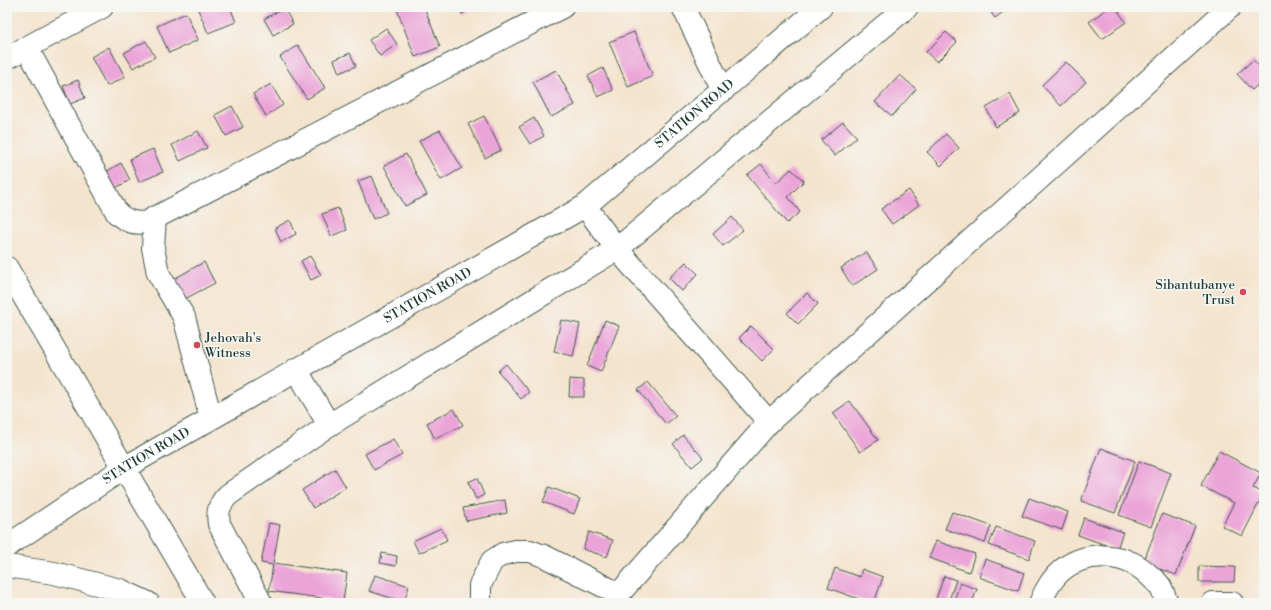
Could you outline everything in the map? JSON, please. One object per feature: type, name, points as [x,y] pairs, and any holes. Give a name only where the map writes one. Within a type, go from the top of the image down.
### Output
[{"type":"street","points":[[7,58],[102,7]]},
{"type":"street","points":[[27,48],[117,213],[128,221],[138,223],[147,222],[155,218],[562,7]]},
{"type":"street","points":[[683,7],[723,91]]},
{"type":"street","name":"STATION ROAD","points":[[7,546],[124,468],[585,206],[821,7]]},
{"type":"street","points":[[261,603],[219,524],[218,514],[221,504],[228,495],[329,425],[617,250],[907,7]]},
{"type":"street","points":[[481,603],[480,585],[492,561],[503,554],[515,551],[530,551],[544,556],[617,599],[769,422],[1230,7]]},
{"type":"street","points":[[585,206],[617,250],[769,422]]},
{"type":"street","points":[[155,218],[153,248],[158,273],[184,317],[211,418]]},
{"type":"street","points":[[7,268],[203,603]]},
{"type":"street","points":[[296,370],[329,425]]},
{"type":"street","points":[[1040,603],[1047,587],[1062,570],[1081,560],[1102,556],[1124,559],[1144,569],[1159,585],[1167,603]]},
{"type":"street","points":[[7,566],[54,573],[113,588],[148,603]]},
{"type":"street","points":[[1213,603],[1232,603]]},
{"type":"building","points":[[197,7],[230,7],[236,22],[208,33]]},
{"type":"building","points":[[396,7],[424,7],[440,47],[415,57]]},
{"type":"building","points":[[458,7],[475,7],[462,14]]},
{"type":"building","points":[[987,7],[1010,7],[995,18]]},
{"type":"building","points":[[1109,7],[1115,7],[1126,22],[1102,39],[1089,22]]},
{"type":"building","points":[[284,8],[293,24],[273,35],[264,19]]},
{"type":"building","points":[[186,13],[198,40],[169,53],[157,26]]},
{"type":"building","points":[[386,28],[397,44],[380,56],[369,40]]},
{"type":"building","points":[[634,32],[653,76],[628,87],[609,42]]},
{"type":"building","points":[[946,32],[957,42],[937,62],[926,52]]},
{"type":"building","points":[[146,41],[155,57],[133,68],[124,53]]},
{"type":"building","points":[[298,45],[325,88],[307,99],[280,57]]},
{"type":"building","points":[[109,47],[125,77],[107,86],[91,57]]},
{"type":"building","points":[[350,53],[356,66],[339,73],[334,60]]},
{"type":"building","points":[[1253,60],[1264,71],[1264,79],[1252,90],[1237,74]]},
{"type":"building","points":[[1066,62],[1086,82],[1061,106],[1042,85]]},
{"type":"building","points":[[603,68],[613,90],[598,97],[588,76]]},
{"type":"building","points":[[556,70],[575,105],[551,117],[533,82]]},
{"type":"building","points":[[900,75],[916,89],[892,116],[875,102]]},
{"type":"building","points":[[78,80],[85,98],[70,104],[63,86]]},
{"type":"building","points":[[271,84],[283,105],[266,116],[253,94]]},
{"type":"building","points":[[1010,94],[1020,113],[996,127],[986,108]]},
{"type":"building","points":[[232,106],[243,127],[226,136],[215,115]]},
{"type":"building","points":[[484,116],[501,150],[485,158],[468,124]]},
{"type":"building","points":[[534,118],[544,136],[530,144],[519,127]]},
{"type":"building","points":[[843,122],[857,137],[835,156],[821,140]]},
{"type":"building","points":[[440,130],[462,168],[441,180],[419,141]]},
{"type":"building","points":[[198,131],[207,148],[180,161],[172,145]]},
{"type":"building","points":[[946,134],[959,148],[941,166],[927,152]]},
{"type":"building","points":[[153,149],[163,172],[139,182],[130,159]]},
{"type":"building","points":[[406,154],[427,195],[405,206],[384,166]]},
{"type":"building","points":[[121,163],[130,180],[112,190],[104,173]]},
{"type":"building","points":[[761,164],[776,183],[791,169],[804,181],[788,197],[800,212],[787,223],[747,175]]},
{"type":"building","points":[[372,176],[387,213],[373,219],[358,181]]},
{"type":"building","points":[[909,190],[919,205],[892,224],[881,209]]},
{"type":"building","points":[[338,208],[347,230],[331,236],[322,214]]},
{"type":"building","points":[[732,217],[743,230],[723,246],[713,234]]},
{"type":"building","points":[[290,220],[296,234],[281,242],[275,228]]},
{"type":"building","points":[[866,252],[878,269],[852,286],[841,268]]},
{"type":"building","points":[[310,256],[321,275],[311,280],[301,261]]},
{"type":"building","points":[[204,262],[215,283],[183,300],[172,280]]},
{"type":"building","points":[[686,262],[698,274],[682,291],[669,278]]},
{"type":"building","points":[[807,293],[818,304],[798,324],[787,313]]},
{"type":"building","points":[[561,320],[580,324],[573,356],[554,352]]},
{"type":"building","points":[[605,320],[619,326],[601,372],[587,366]]},
{"type":"building","points":[[751,326],[774,349],[762,361],[739,338]]},
{"type":"building","points":[[506,364],[529,392],[521,399],[498,371]]},
{"type":"building","points":[[570,379],[584,380],[584,397],[569,397]]},
{"type":"building","points":[[648,382],[676,416],[666,424],[638,390]]},
{"type":"building","points":[[850,401],[878,440],[860,452],[833,413]]},
{"type":"building","points":[[454,409],[463,425],[435,439],[427,423]]},
{"type":"building","points":[[683,435],[703,458],[692,467],[673,444]]},
{"type":"building","points":[[393,439],[402,455],[374,470],[365,454]]},
{"type":"building","points":[[1101,448],[1135,461],[1115,513],[1081,501]]},
{"type":"building","points":[[1219,451],[1261,473],[1253,488],[1264,493],[1242,536],[1222,526],[1234,503],[1201,486]]},
{"type":"building","points":[[1139,461],[1171,473],[1151,527],[1119,515]]},
{"type":"building","points":[[335,469],[346,487],[313,508],[302,490]]},
{"type":"building","points":[[477,478],[484,495],[476,499],[468,482]]},
{"type":"building","points":[[549,487],[580,499],[574,514],[543,502]]},
{"type":"building","points":[[1029,498],[1068,512],[1062,530],[1022,516]]},
{"type":"building","points":[[505,500],[507,513],[466,521],[463,508]]},
{"type":"building","points":[[952,512],[991,526],[985,543],[945,529]]},
{"type":"building","points":[[1162,514],[1195,526],[1176,575],[1143,563]]},
{"type":"building","points":[[1084,518],[1123,532],[1117,549],[1078,535]]},
{"type":"building","points":[[269,523],[280,525],[273,563],[347,573],[343,601],[269,591],[273,565],[261,563]]},
{"type":"building","points":[[996,527],[1035,541],[1029,559],[989,545]]},
{"type":"building","points":[[441,528],[447,540],[419,553],[413,541]]},
{"type":"building","points":[[589,532],[613,540],[607,557],[583,549]]},
{"type":"building","points":[[936,541],[975,554],[969,572],[929,558]]},
{"type":"building","points":[[382,553],[397,556],[396,566],[380,563]]},
{"type":"building","points":[[985,559],[1024,573],[1018,591],[979,577]]},
{"type":"building","points":[[1199,566],[1235,567],[1234,582],[1199,582]]},
{"type":"building","points":[[835,568],[860,577],[862,569],[883,577],[874,603],[870,603],[828,588]]},
{"type":"building","points":[[375,575],[409,586],[404,602],[369,591]]},
{"type":"building","points":[[944,576],[956,580],[948,603],[936,599]]},
{"type":"building","points":[[960,583],[977,589],[972,603],[959,603],[954,601]]},
{"type":"place","name":"Sibantubanye Trust","points":[[1243,292]]},
{"type":"place","name":"Jehovah's Witness","points":[[197,345]]}]
